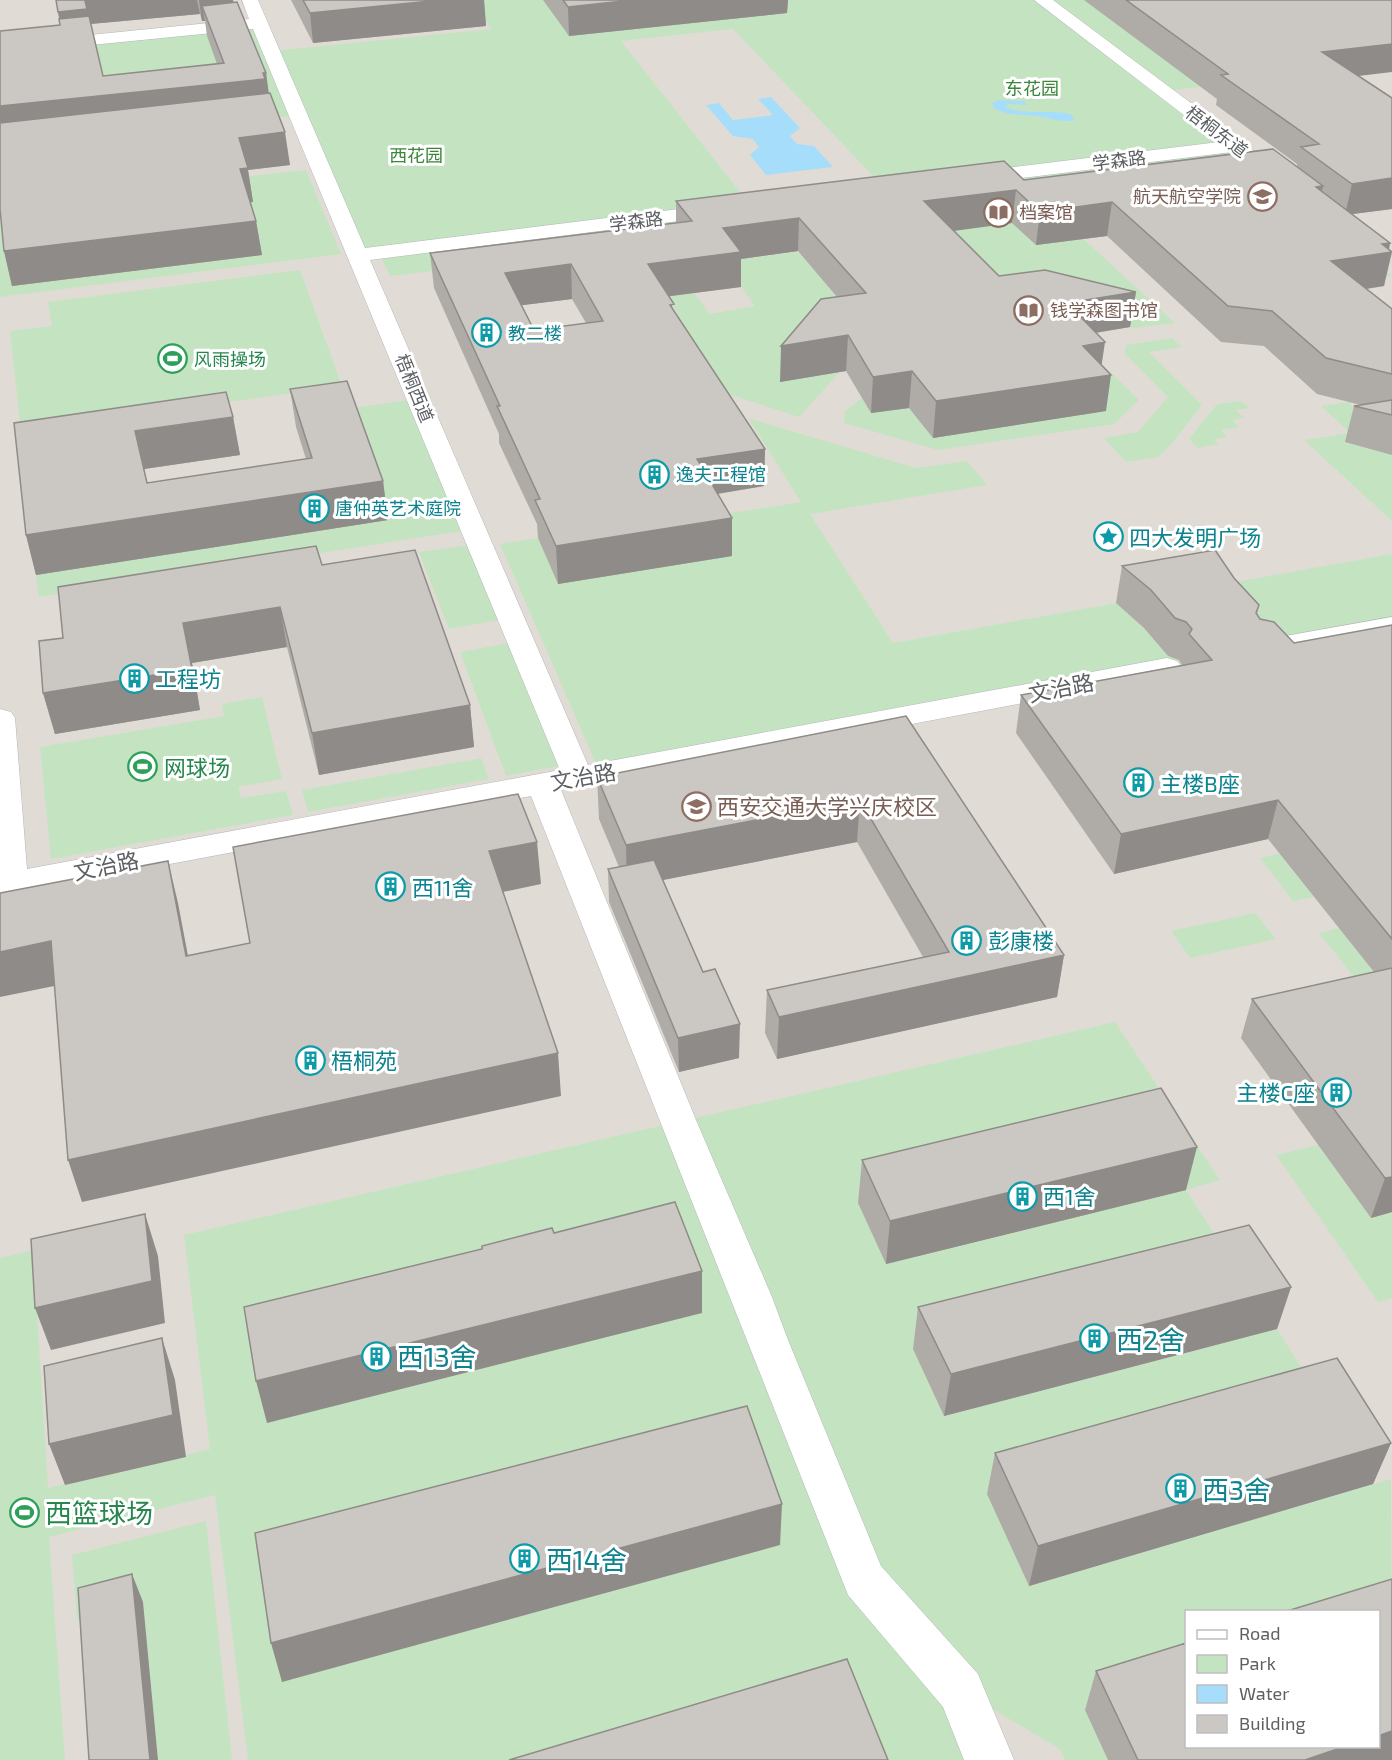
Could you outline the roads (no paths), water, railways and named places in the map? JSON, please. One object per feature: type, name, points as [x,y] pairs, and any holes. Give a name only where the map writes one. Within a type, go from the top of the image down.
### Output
[{"type":"street","name":"梧桐西道","points":[[250,0],[261,23],[290,116],[358,255],[560,780],[677,1120],[752,1297],[767,1340],[864,1580],[961,1690],[989,1760]]},
{"type":"street","name":"梧桐东道","points":[[1042,0],[1260,164]]},
{"type":"street","points":[[0,49],[261,23]]},
{"type":"street","name":"学森路","points":[[949,181],[1236,146]]},
{"type":"street","name":"学森路","points":[[358,255],[740,207]]},
{"type":"street","points":[[1263,649],[1392,625]]},
{"type":"street","name":"文治路","points":[[5,884],[1167,667]]},
{"type":"street","points":[[0,718],[5,884]]},
{"type":"water","points":[[771,97],[800,128],[790,136],[797,144],[814,146],[833,167],[766,175],[750,155],[759,147],[753,139],[733,136],[706,105],[719,103],[733,120],[773,115],[758,99]]},
{"type":"water","points":[[998,100],[1024,101],[1027,105],[1009,104],[1005,107],[1013,110],[1071,114],[1075,120],[1062,121],[1008,113],[995,109],[992,103]]},
{"type":"place","name":"航天航空学院","points":[[1262,196]]},
{"type":"place","name":"档案馆","points":[[998,212]]},
{"type":"place","name":"钱学森图书馆","points":[[1029,310]]},
{"type":"place","name":"教二楼","points":[[487,333]]},
{"type":"place","name":"风雨操场","points":[[173,359]]},
{"type":"place","name":"逸夫工程馆","points":[[655,474]]},
{"type":"place","name":"唐仲英艺术庭院","points":[[314,508]]},
{"type":"place","name":"四大发明广场","points":[[1108,537]]},
{"type":"place","name":"工程坊","points":[[134,678]]},
{"type":"place","name":"网球场","points":[[143,767]]},
{"type":"place","name":"主楼B座","points":[[1139,783]]},
{"type":"place","name":"西安交通大学兴庆校区","points":[[696,806]]},
{"type":"place","name":"西11舍","points":[[391,887]]},
{"type":"place","name":"彭康楼","points":[[967,940]]},
{"type":"place","name":"梧桐苑","points":[[310,1060]]},
{"type":"place","name":"主楼C座","points":[[1336,1092]]},
{"type":"place","name":"西1舍","points":[[1022,1196]]},
{"type":"place","name":"西2舍","points":[[1095,1339]]},
{"type":"place","name":"西13舍","points":[[376,1356]]},
{"type":"place","name":"西3舍","points":[[1181,1489]]},
{"type":"place","name":"西篮球场","points":[[24,1512]]},
{"type":"place","name":"西14舍","points":[[525,1559]]},
{"type":"park label","name":"东花园","points":[[1032,88]]},
{"type":"park label","name":"西花园","points":[[416,155]]}]
